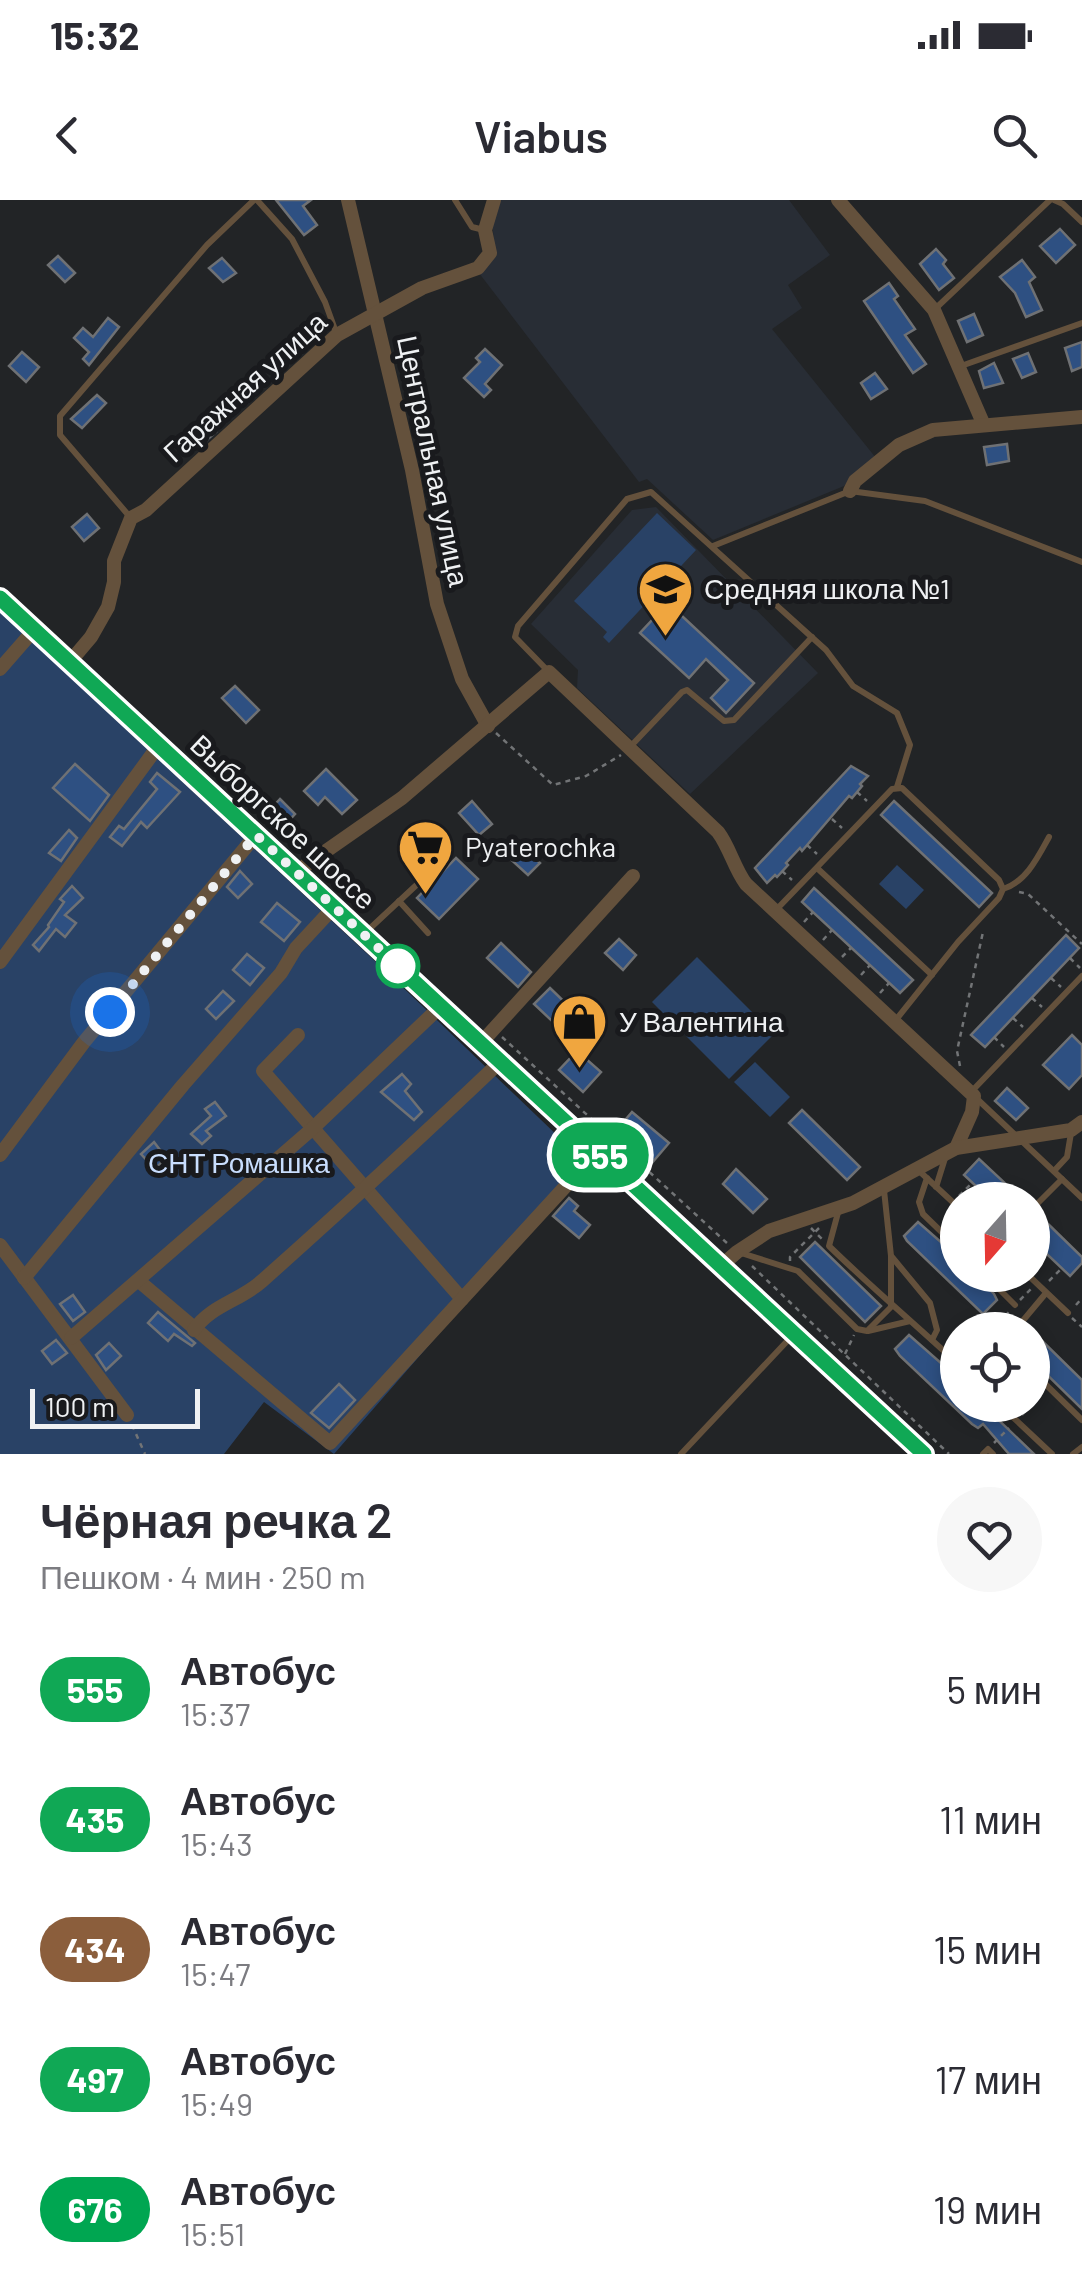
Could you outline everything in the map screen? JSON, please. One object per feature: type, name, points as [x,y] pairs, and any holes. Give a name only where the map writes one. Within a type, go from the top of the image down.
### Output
[{"type":"main road","name":"Выборгское шоссе","points":[[0,598],[441,1006],[487,1036],[501,1061],[597,1152],[729,1259],[795,1334],[924,1454]]},
{"type":"street","name":"Центральная улица","points":[[348,200],[412,470],[437,604],[462,680],[488,726]]},
{"type":"street","name":"Гаражная улица","points":[[131,518],[146,510],[337,335],[422,288],[478,268],[490,254],[484,230],[494,200]]},
{"type":"street","points":[[838,200],[934,310],[983,423]]},
{"type":"street","points":[[850,490],[855,481],[898,445],[932,430],[1082,417]]},
{"type":"street","points":[[68,663],[91,637],[108,606],[114,561],[131,518]]},
{"type":"street","points":[[0,668],[34,630]]},
{"type":"street","points":[[296,872],[402,798],[549,672],[718,832],[729,846],[739,874],[776,911],[972,1094],[972,1112],[952,1150],[922,1173],[769,1232],[729,1259]]},
{"type":"street","points":[[0,962],[159,745]]},
{"type":"street","points":[[0,1155],[84,1042],[256,835]]},
{"type":"street","points":[[487,1036],[633,876]]},
{"type":"street","points":[[24,1278],[334,907]]},
{"type":"street","points":[[71,1338],[140,1282],[312,1128],[441,1006]]},
{"type":"street","points":[[298,1035],[263,1071],[462,1299]]},
{"type":"street","points":[[194,1330],[205,1314],[252,1289],[501,1061]]},
{"type":"street","points":[[952,1150],[1078,1127]]},
{"type":"street","points":[[140,1282],[330,1443],[597,1152]]},
{"type":"street","points":[[0,1245],[127,1414]]},
{"type":"lane","points":[[131,518],[60,435],[60,416],[207,245],[255,200],[292,239],[325,302],[337,335]]},
{"type":"lane","points":[[455,200],[472,227],[484,230]]},
{"type":"lane","points":[[934,310],[1052,200],[1063,204],[1082,222]]},
{"type":"lane","points":[[958,367],[1082,323]]},
{"type":"lane","points":[[712,546],[850,490],[925,501],[1082,562]]},
{"type":"lane","points":[[549,672],[515,637],[518,626],[627,498],[650,492],[812,636],[853,686],[898,713],[910,745],[897,787],[776,911]]},
{"type":"lane","points":[[630,748],[688,690],[724,720],[734,720],[812,636]]},
{"type":"lane","points":[[895,1022],[999,898],[1002,889],[999,880],[897,787]]},
{"type":"lane","points":[[1002,889],[1013,886],[1033,864],[1049,837]]},
{"type":"lane","points":[[364,934],[440,863]]},
{"type":"lane","points":[[816,868],[932,975]]},
{"type":"lane","points":[[399,902],[428,933]]},
{"type":"lane","points":[[1080,979],[972,1094],[1082,1198]]},
{"type":"lane","points":[[1054,1171],[1067,1157],[1078,1127]]},
{"type":"lane","points":[[936,1187],[952,1150]]},
{"type":"lane","points":[[922,1173],[940,1191]]},
{"type":"lane","points":[[922,1173],[923,1214],[940,1231]]},
{"type":"lane","points":[[1050,1191],[1062,1179]]},
{"type":"lane","points":[[867,1331],[891,1307],[892,1256],[884,1189]]},
{"type":"lane","points":[[839,1208],[829,1246],[891,1307],[912,1320],[940,1347]]},
{"type":"lane","points":[[892,1256],[930,1303],[937,1330],[932,1340]]},
{"type":"lane","points":[[729,1259],[798,1271],[857,1329],[867,1331],[912,1320]]},
{"type":"lane","points":[[1003,1292],[1016,1305]]},
{"type":"lane","points":[[1046,1292],[1068,1313]]},
{"type":"lane","points":[[681,1454],[795,1334]]},
{"type":"lane","points":[[1050,1388],[1082,1420]]},
{"type":"lane","points":[[1018,1422],[1052,1454]]},
{"type":"lane","points":[[1074,1454],[1082,1447]]},
{"type":"lane","points":[[983,1454],[988,1449],[993,1454]]},
{"type":"path","points":[[488,726],[553,785],[586,776],[630,748]]},
{"type":"path","points":[[857,792],[874,808]]},
{"type":"path","points":[[832,819],[849,834]]},
{"type":"path","points":[[808,845],[824,860]]},
{"type":"path","points":[[782,871],[799,886]]},
{"type":"path","points":[[1002,889],[1028,894],[1082,944]]},
{"type":"path","points":[[800,926],[813,912]]},
{"type":"path","points":[[962,1077],[957,1051],[982,932],[981,917]]},
{"type":"path","points":[[819,944],[832,930]]},
{"type":"path","points":[[838,961],[851,948]]},
{"type":"path","points":[[1070,958],[1080,979]]},
{"type":"path","points":[[857,979],[870,965]]},
{"type":"path","points":[[1051,978],[1066,992]]},
{"type":"path","points":[[876,996],[889,983]]},
{"type":"path","points":[[1032,998],[1047,1012]]},
{"type":"path","points":[[1013,1018],[1028,1032]]},
{"type":"path","points":[[487,1036],[729,1259],[844,1354],[949,1454]]},
{"type":"path","points":[[994,1037],[1010,1052]]},
{"type":"path","points":[[790,1267],[790,1257],[839,1208]]},
{"type":"path","points":[[803,1220],[829,1246]]},
{"type":"path","points":[[1050,1283],[1062,1268]]},
{"type":"path","points":[[1082,1298],[1068,1313],[1082,1327]]},
{"type":"path","points":[[844,1354],[857,1329]]},
{"type":"path","points":[[127,1414],[144,1454]]},
{"type":"shaded area","points":[[501,200],[789,200],[830,255],[788,285],[802,308],[772,329],[876,458],[844,486],[713,540],[647,479],[639,482],[479,273],[495,255],[492,219]]},
{"type":"shaded area","name":"Средняя школа №1","points":[[656,507],[818,673],[690,794],[577,688],[578,670],[531,624],[632,510]]},
{"type":"green space","points":[[657,513],[696,550],[609,643],[603,637],[607,632],[574,601]]},
{"type":"green space","name":"СНТ Ромашка","points":[[0,612],[587,1164],[334,1454],[264,1402],[224,1454],[0,1454]]},
{"type":"green space","points":[[897,865],[924,890],[906,909],[879,884]]},
{"type":"green space","points":[[697,957],[774,1034],[729,1079],[652,1002]]},
{"type":"green space","points":[[755,1062],[790,1097],[770,1117],[734,1082]]},
{"type":"building","points":[[276,200],[311,200],[303,206],[317,225],[304,235]]},
{"type":"building","points":[[1060,229],[1075,245],[1056,263],[1040,246]]},
{"type":"building","points":[[936,249],[954,278],[939,290],[920,264]]},
{"type":"building","points":[[58,256],[75,273],[65,282],[48,265]]},
{"type":"building","points":[[222,258],[236,273],[223,282],[209,268]]},
{"type":"building","points":[[1022,260],[1035,277],[1029,282],[1042,310],[1026,317],[1015,293],[1000,277]]},
{"type":"building","points":[[889,283],[898,296],[894,299],[915,329],[905,335],[926,364],[913,373],[864,301]]},
{"type":"building","points":[[974,314],[983,335],[967,342],[958,321]]},
{"type":"building","points":[[108,318],[119,327],[89,365],[83,359],[89,352],[74,338],[83,328],[93,337]]},
{"type":"building","points":[[1082,342],[1082,367],[1072,371],[1065,348]]},
{"type":"building","points":[[485,349],[502,365],[485,384],[491,390],[484,397],[464,378],[480,362],[476,358]]},
{"type":"building","points":[[22,352],[39,367],[26,382],[9,366]]},
{"type":"building","points":[[1028,353],[1036,372],[1022,378],[1013,359]]},
{"type":"building","points":[[994,363],[1003,383],[984,388],[979,371]]},
{"type":"building","points":[[875,373],[887,389],[871,399],[861,383]]},
{"type":"building","points":[[97,395],[106,403],[82,428],[71,419]]},
{"type":"building","points":[[202,418],[216,432],[200,446],[187,432]]},
{"type":"building","points":[[1007,444],[1009,461],[987,465],[984,447]]},
{"type":"building","points":[[87,514],[99,528],[84,541],[72,527]]},
{"type":"building","points":[[668,603],[754,683],[726,713],[711,698],[728,680],[706,659],[689,678],[640,633]]},
{"type":"building","points":[[235,686],[259,710],[246,723],[222,698]]},
{"type":"building","points":[[75,764],[109,795],[90,821],[53,788]]},
{"type":"building","points":[[851,766],[868,776],[862,786],[767,883],[755,868]]},
{"type":"building","points":[[326,769],[357,800],[342,814],[325,797],[318,805],[304,791]]},
{"type":"building","points":[[157,773],[180,792],[147,828],[141,822],[122,846],[110,837],[119,826],[124,829],[157,789],[150,782]]},
{"type":"building","points":[[280,799],[295,814],[284,826],[269,811]]},
{"type":"building","points":[[472,801],[492,824],[479,835],[459,813]]},
{"type":"building","points":[[894,801],[992,893],[979,907],[881,815]]},
{"type":"building","points":[[69,830],[77,838],[61,861],[49,853]]},
{"type":"building","points":[[518,843],[540,863],[528,875],[507,856]]},
{"type":"building","points":[[456,858],[478,879],[439,919],[417,898]]},
{"type":"building","points":[[240,871],[252,884],[238,898],[227,887]]},
{"type":"building","points":[[72,886],[83,898],[65,915],[76,923],[65,937],[56,929],[39,951],[33,945],[49,927],[64,902],[60,899]]},
{"type":"building","points":[[814,888],[913,980],[900,993],[802,902]]},
{"type":"building","points":[[277,903],[300,922],[284,941],[261,922]]},
{"type":"building","points":[[1066,935],[1079,948],[985,1047],[971,1035]]},
{"type":"building","points":[[619,939],[636,955],[623,970],[605,953]]},
{"type":"building","points":[[501,943],[531,972],[518,987],[487,958]]},
{"type":"building","points":[[247,954],[264,968],[250,985],[233,970]]},
{"type":"building","points":[[550,988],[582,1019],[567,1035],[534,1004]]},
{"type":"building","points":[[223,991],[234,1001],[216,1019],[206,1009]]},
{"type":"building","points":[[1072,1035],[1082,1045],[1082,1075],[1069,1089],[1043,1065]]},
{"type":"building","name":"У Валентина","points":[[577,1051],[601,1072],[583,1092],[559,1070]]},
{"type":"building","points":[[402,1074],[411,1084],[405,1091],[422,1112],[414,1120],[381,1092]]},
{"type":"building","points":[[1007,1088],[1028,1108],[1016,1120],[995,1101]]},
{"type":"building","points":[[215,1102],[226,1116],[206,1131],[211,1136],[202,1144],[191,1134],[211,1116],[205,1109]]},
{"type":"building","points":[[802,1110],[860,1167],[847,1180],[789,1123]]},
{"type":"building","points":[[632,1112],[669,1143],[651,1164],[614,1133]]},
{"type":"building","points":[[154,1142],[166,1158],[155,1169],[141,1154]]},
{"type":"building","points":[[979,1159],[1004,1182],[972,1182],[964,1175]]},
{"type":"building","points":[[736,1169],[767,1199],[753,1213],[723,1184]]},
{"type":"building","points":[[569,1198],[578,1206],[574,1211],[590,1225],[579,1238],[553,1216]]},
{"type":"building","points":[[918,1222],[940,1241],[940,1273],[907,1241],[904,1236]]},
{"type":"building","points":[[1050,1226],[1082,1257],[1082,1263],[1070,1276],[1050,1257]]},
{"type":"building","points":[[815,1242],[881,1306],[865,1322],[800,1257]]},
{"type":"building","points":[[960,1292],[992,1292],[997,1300],[981,1312]]},
{"type":"building","points":[[73,1295],[85,1312],[73,1321],[60,1304]]},
{"type":"building","points":[[158,1312],[195,1343],[192,1346],[174,1334],[168,1341],[148,1323]]},
{"type":"building","points":[[909,1335],[940,1362],[940,1394],[900,1356],[895,1349]]},
{"type":"building","points":[[56,1340],[67,1353],[52,1364],[42,1351]]},
{"type":"building","points":[[109,1343],[121,1356],[106,1370],[96,1355]]},
{"type":"building","points":[[1050,1349],[1082,1380],[1082,1409],[1050,1378]]},
{"type":"building","points":[[339,1384],[355,1400],[329,1428],[311,1413]]},
{"type":"building","points":[[1001,1422],[1034,1454],[1009,1454],[983,1424],[978,1428],[972,1424]]},
{"type":"bus line","name":"555","points":[[0,598],[924,1454]]},
{"type":"place","name":"Средняя школа №1","points":[[665,638]]},
{"type":"place","name":"Pyaterochka","points":[[426,896]]},
{"type":"place","name":"У Валентина","points":[[580,1071]]},
{"type":"route","points":[[110,1012],[256,835],[398,966]]}]
